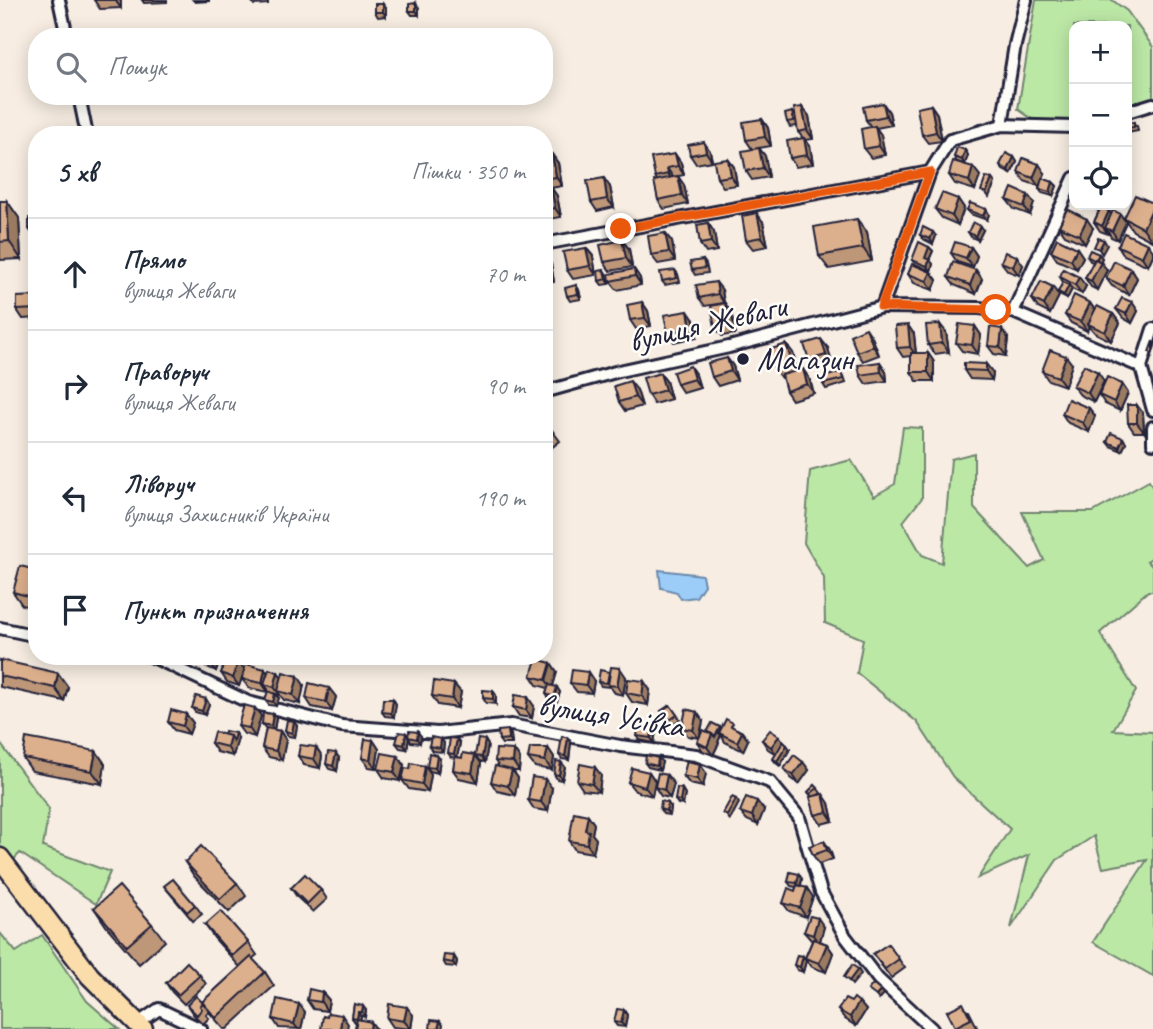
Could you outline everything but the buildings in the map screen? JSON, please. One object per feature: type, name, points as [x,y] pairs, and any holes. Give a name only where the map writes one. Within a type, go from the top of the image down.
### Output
[{"type":"main road","points":[[0,858],[90,976],[140,1026]]},
{"type":"street","points":[[59,0],[65,28]]},
{"type":"street","points":[[1002,125],[1015,45],[1026,0]]},
{"type":"street","points":[[1132,110],[1153,104]]},
{"type":"street","points":[[81,105],[85,126]]},
{"type":"street","points":[[881,307],[930,172],[950,140],[1002,125],[1069,127]]},
{"type":"street","points":[[553,242],[930,172]]},
{"type":"street","points":[[1013,312],[1069,189]]},
{"type":"street","name":"вулиця Жеваги","points":[[553,389],[881,307],[979,308],[1013,312],[1141,367]]},
{"type":"street","points":[[1153,329],[1141,367],[1153,410]]},
{"type":"street","points":[[1153,427],[1153,443]]},
{"type":"street","points":[[0,628],[28,634]]},
{"type":"street","name":"вулиця Усівка","points":[[170,665],[248,702],[342,726],[438,733],[511,725],[620,746],[696,755],[770,782],[799,817],[821,892],[845,936],[878,979],[932,1029]]},
{"type":"street","points":[[140,1026],[159,1009],[201,1029]]},
{"type":"green space","points":[[1036,0],[1112,0],[1127,11],[1153,47],[1153,98],[1132,107],[1132,21],[1069,21],[1069,120],[1036,122],[1018,109]]},
{"type":"green space","points":[[903,427],[922,428],[922,498],[903,522],[922,555],[942,563],[951,459],[974,453],[974,508],[1029,568],[1044,560],[1022,512],[1093,512],[1149,481],[1153,488],[1153,557],[1147,561],[1153,567],[1153,591],[1148,591],[1100,633],[1136,691],[1113,730],[1153,732],[1153,976],[1093,942],[1147,860],[1103,868],[1094,836],[1057,860],[1011,928],[1029,855],[978,878],[1010,829],[953,777],[917,722],[857,673],[863,639],[825,623],[824,578],[804,543],[810,471],[851,460],[874,496],[895,484]]},
{"type":"green space","points":[[0,743],[49,809],[43,847],[110,872],[96,904],[20,853],[0,874]]},
{"type":"green space","points":[[0,933],[16,952],[42,935],[87,1001],[119,1029],[0,1029]]},
{"type":"water","points":[[659,570],[702,575],[704,585],[696,597],[681,599],[677,592],[661,588]]},
{"type":"place","name":"Магазин","points":[[743,359]]},
{"type":"route","points":[[621,229],[930,172],[881,307],[996,310]]}]
